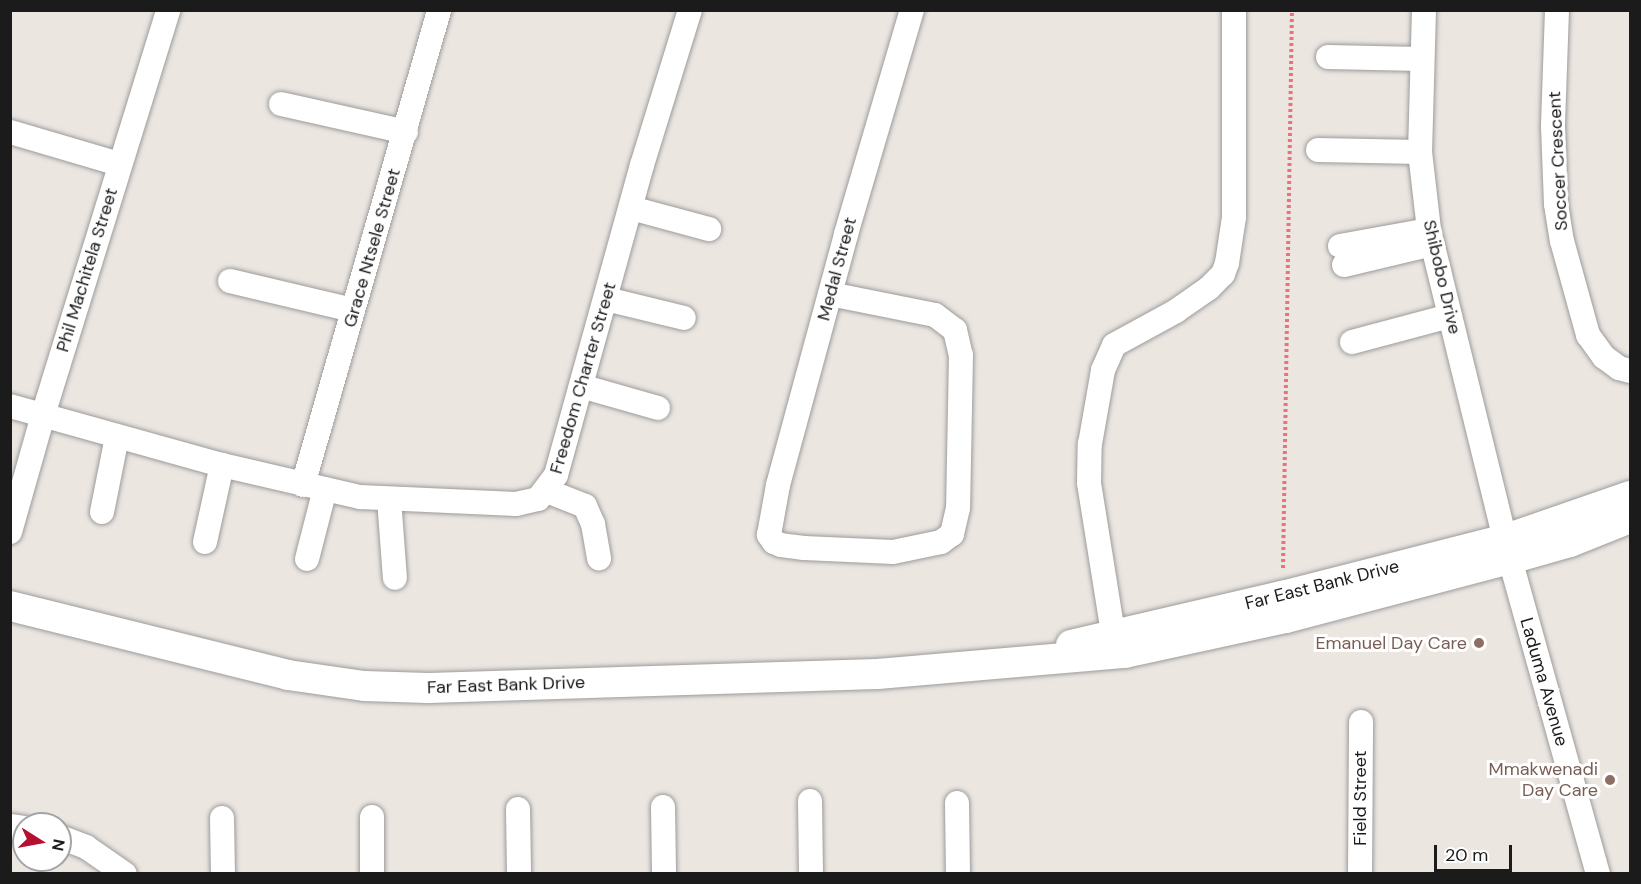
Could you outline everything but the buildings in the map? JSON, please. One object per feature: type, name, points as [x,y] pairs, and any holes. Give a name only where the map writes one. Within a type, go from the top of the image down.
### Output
[{"type":"street","name":"Phil Machitela Street","points":[[10,532],[43,415],[168,10]]},
{"type":"street","name":"Grace Ntsele Street","points":[[307,559],[314,487],[353,310],[440,10]]},
{"type":"street","name":"Freedom Charter Street","points":[[10,406],[222,465],[314,487],[389,499],[516,504],[538,499],[547,491],[556,475],[631,208],[690,10]]},
{"type":"street","name":"Medal Street","points":[[830,294],[935,315],[955,330],[961,355],[956,524],[952,534],[941,542],[893,552],[781,545],[771,539],[769,530],[778,485],[830,294],[912,10]]},
{"type":"street","points":[[1113,633],[1089,483],[1090,444],[1103,370],[1114,345],[1176,311],[1209,288],[1223,274],[1230,251],[1234,217],[1234,10]]},
{"type":"street","name":"Shibobo Drive","points":[[1424,10],[1420,152],[1431,237],[1508,549]]},
{"type":"street","name":"Soccer Crescent","points":[[1557,10],[1553,126],[1556,204],[1562,241],[1588,334],[1604,357],[1624,369]]},
{"type":"street","points":[[1329,63],[1421,65]]},
{"type":"street","points":[[281,104],[406,132]]},
{"type":"street","points":[[10,132],[119,164]]},
{"type":"street","points":[[1318,150],[1420,152]]},
{"type":"street","points":[[631,208],[709,229]]},
{"type":"street","points":[[1342,255],[1431,237]]},
{"type":"street","points":[[230,280],[353,310]]},
{"type":"street","points":[[606,299],[684,318]]},
{"type":"street","points":[[1352,342],[1450,316]]},
{"type":"street","points":[[581,386],[658,408]]},
{"type":"street","points":[[102,512],[117,437]]},
{"type":"street","points":[[205,542],[222,465]]},
{"type":"street","points":[[547,491],[585,506],[593,524],[599,558]]},
{"type":"street","name":"Far East Bank Drive","points":[[10,606],[288,675],[364,686],[428,688],[878,674],[1125,653],[1286,618],[1508,549],[1630,496]]},
{"type":"street","points":[[389,499],[395,578]]},
{"type":"street","name":"Far East Bank Drive","points":[[1011,662],[1113,633],[1282,596],[1508,549],[1570,542],[1630,518]]},
{"type":"street","name":"Laduma Avenue","points":[[1508,549],[1598,873]]},
{"type":"street","name":"Field Street","points":[[1360,722],[1360,873]]},
{"type":"street","points":[[810,801],[811,873]]},
{"type":"street","points":[[957,803],[958,873]]},
{"type":"street","points":[[663,807],[664,873]]},
{"type":"street","points":[[518,809],[519,873]]},
{"type":"street","points":[[372,817],[372,873]]},
{"type":"street","points":[[222,818],[223,873]]},
{"type":"street","points":[[72,841],[87,847],[125,873]]},
{"type":"path","points":[[1282,596],[1292,10]]},
{"type":"place","name":"Emanuel Day Care","points":[[1479,643]]},
{"type":"place","name":"Mmakwenadi Day Care","points":[[1610,780]]}]
